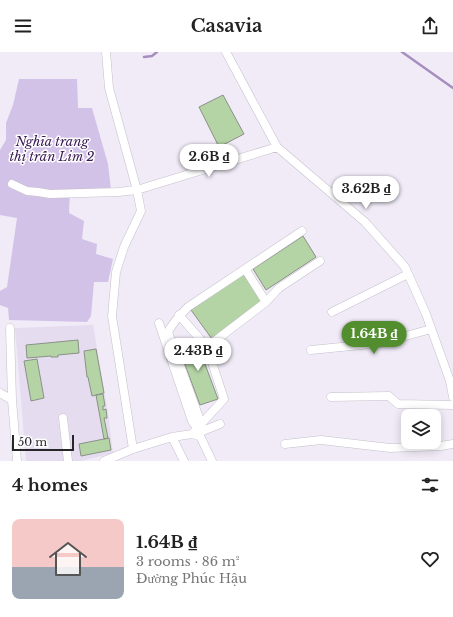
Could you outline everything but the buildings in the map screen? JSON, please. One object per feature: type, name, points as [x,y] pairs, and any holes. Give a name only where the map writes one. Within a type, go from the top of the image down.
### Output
[{"type":"street","points":[[106,52],[109,88],[137,190],[141,211],[124,246],[116,272],[112,316],[133,449]]},
{"type":"street","points":[[226,52],[277,148],[365,222],[405,267],[432,329],[450,381],[453,397]]},
{"type":"street","points":[[12,184],[27,191],[50,194],[137,190],[170,181],[216,165],[277,148]]},
{"type":"street","points":[[197,429],[168,332],[179,315],[188,307],[302,231]]},
{"type":"street","points":[[207,347],[266,302],[279,288],[320,261]]},
{"type":"street","points":[[245,269],[266,302]]},
{"type":"street","points":[[332,312],[408,274]]},
{"type":"street","points":[[179,315],[207,347],[224,399],[197,429]]},
{"type":"street","points":[[159,323],[192,420],[212,461]]},
{"type":"street","points":[[10,328],[12,400],[17,461]]},
{"type":"street","points":[[311,350],[381,343],[432,329]]},
{"type":"street","points":[[0,392],[12,400]]},
{"type":"street","points":[[331,397],[389,396],[398,404],[453,405]]},
{"type":"street","points":[[63,418],[68,461]]},
{"type":"street","points":[[104,461],[133,449],[197,429],[220,424]]},
{"type":"street","points":[[172,437],[184,461]]},
{"type":"street","points":[[285,444],[321,440],[390,448],[441,446],[453,444]]},
{"type":"shaded area","points":[[93,325],[108,413],[113,453],[81,461],[26,461],[15,328]]},
{"type":"green space","name":"Nghĩa trang thị trấn Lim 2","points":[[19,79],[77,79],[78,108],[92,108],[108,164],[111,190],[70,191],[69,213],[84,221],[82,239],[97,244],[96,254],[113,259],[108,282],[94,282],[91,316],[87,322],[9,320],[8,308],[0,305],[0,291],[7,287],[17,218],[0,215],[0,150],[6,140],[6,123],[13,105]]},
{"type":"waterway","points":[[144,57],[152,56],[157,52]]},
{"type":"waterway","points":[[402,52],[453,88]]}]
